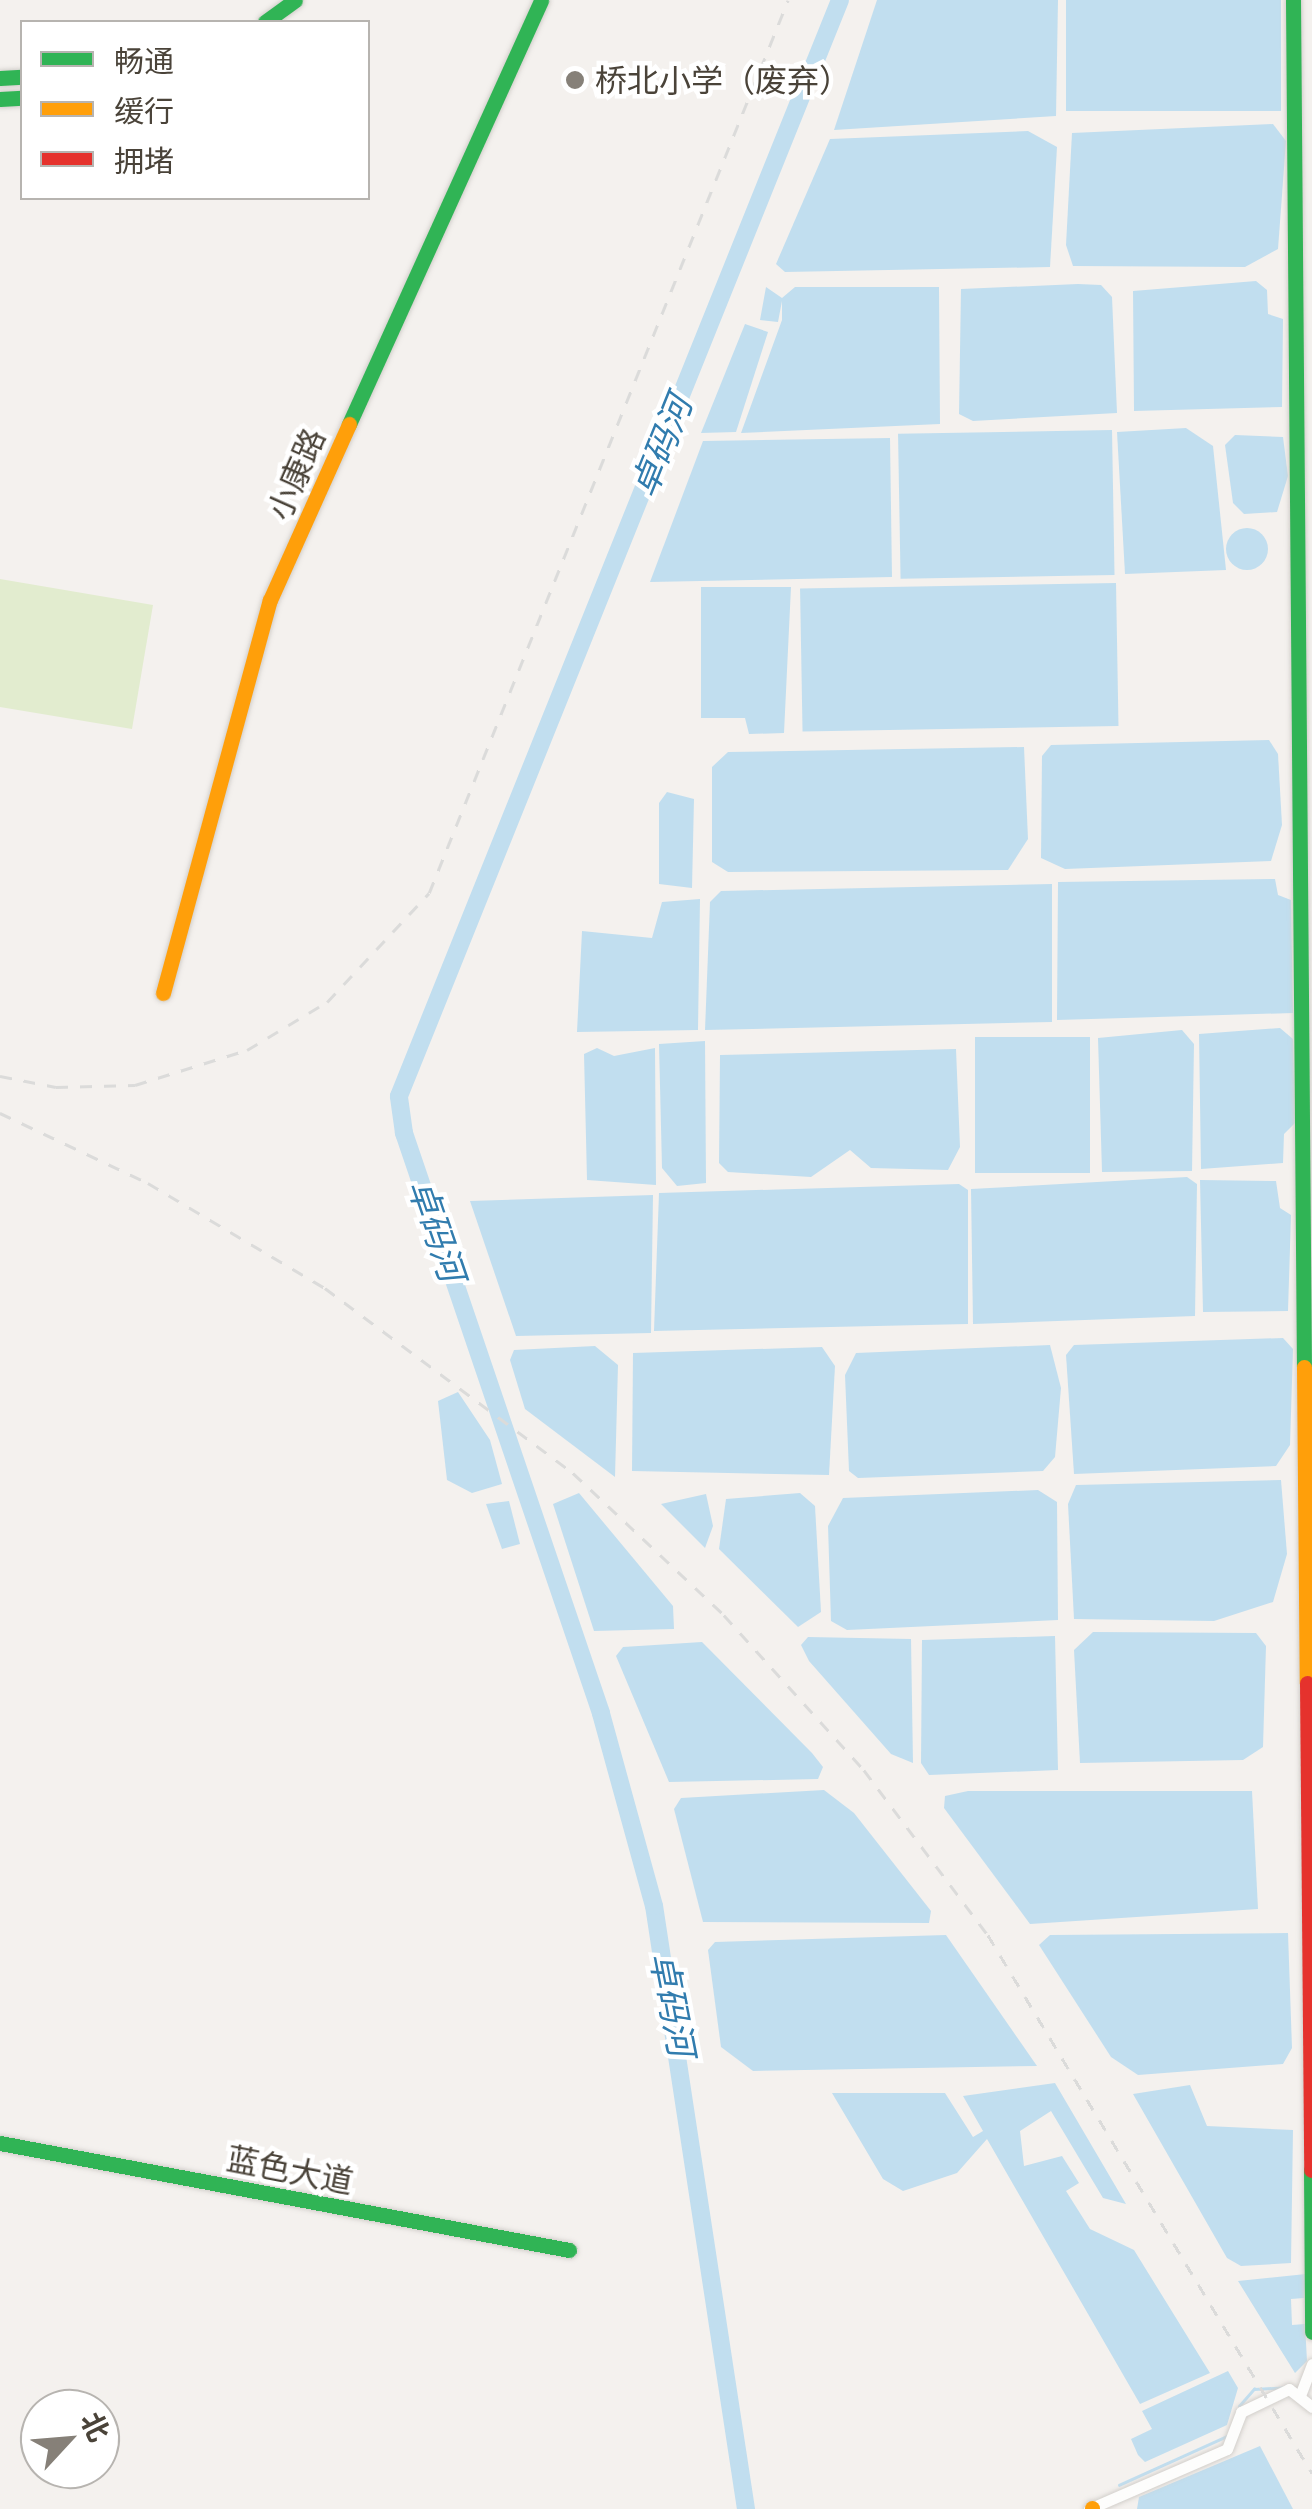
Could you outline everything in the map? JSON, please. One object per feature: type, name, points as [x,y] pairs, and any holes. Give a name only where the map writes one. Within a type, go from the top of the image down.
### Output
[{"type":"street","points":[[268,20],[295,0]]},
{"type":"street","name":"小康路","points":[[163,994],[270,600],[542,0]]},
{"type":"street","points":[[1293,0],[1312,2332]]},
{"type":"street","name":"蓝色大道","points":[[0,2144],[569,2250]]},
{"type":"street","points":[[1300,2393],[1312,2364]]},
{"type":"street","points":[[1091,2509],[1227,2449],[1241,2412],[1289,2389],[1300,2393],[1312,2407]]},
{"type":"green space","points":[[0,579],[153,605],[132,729],[0,707]]},
{"type":"water","points":[[877,0],[1058,0],[1056,116],[834,130]]},
{"type":"water","points":[[1066,0],[1281,0],[1281,111],[1066,111]]},
{"type":"water","points":[[1273,124],[1286,141],[1278,249],[1245,267],[1073,266],[1066,245],[1072,133]]},
{"type":"water","points":[[1028,131],[1057,147],[1050,267],[785,272],[776,264],[830,139]]},
{"type":"water","points":[[1256,281],[1267,290],[1268,314],[1283,319],[1282,407],[1134,411],[1133,291]]},
{"type":"water","points":[[1101,285],[1112,297],[1117,413],[973,421],[959,414],[961,289]]},
{"type":"water","points":[[766,287],[782,298],[795,287],[939,287],[940,424],[741,433],[782,320],[782,301],[778,322],[760,320]]},
{"type":"water","points":[[745,324],[768,332],[736,432],[701,433]]},
{"type":"water","points":[[1186,428],[1213,446],[1226,570],[1125,574],[1117,432]]},
{"type":"water","points":[[1112,430],[1115,575],[901,579],[898,434]]},
{"type":"water","points":[[1235,435],[1283,437],[1288,476],[1277,512],[1244,514],[1233,503],[1225,445]]},
{"type":"water","points":[[890,438],[892,577],[650,582],[703,441]]},
{"type":"water","points":[[1247,528],[1262,534],[1268,549],[1262,564],[1247,570],[1232,564],[1226,549],[1232,534]]},
{"type":"water","points":[[1116,583],[1118,726],[803,731],[800,589]]},
{"type":"water","points":[[701,587],[791,587],[784,733],[749,734],[745,718],[701,718]]},
{"type":"water","points":[[1269,740],[1278,754],[1282,825],[1271,861],[1065,869],[1041,858],[1042,756],[1051,745]]},
{"type":"water","points":[[1024,747],[1028,839],[1008,870],[728,872],[712,862],[712,767],[728,752]]},
{"type":"water","points":[[667,792],[694,799],[692,888],[659,884],[659,803]]},
{"type":"water","points":[[1275,879],[1278,895],[1291,900],[1293,1013],[1057,1020],[1058,882]]},
{"type":"water","points":[[1052,884],[1052,1022],[705,1030],[710,902],[721,891]]},
{"type":"water","points":[[700,899],[698,1030],[577,1032],[582,931],[652,938],[662,902]]},
{"type":"water","points":[[1280,1028],[1293,1039],[1295,1123],[1284,1134],[1283,1163],[1201,1169],[1199,1034]]},
{"type":"water","points":[[1182,1030],[1194,1044],[1192,1171],[1102,1172],[1098,1038]]},
{"type":"water","points":[[975,1037],[1090,1037],[1090,1173],[975,1173]]},
{"type":"water","points":[[705,1041],[706,1183],[677,1186],[662,1168],[659,1044]]},
{"type":"water","points":[[597,1048],[614,1056],[655,1048],[656,1185],[587,1180],[584,1054]]},
{"type":"water","points":[[956,1049],[960,1147],[948,1170],[871,1168],[850,1150],[811,1177],[728,1172],[719,1163],[720,1055]]},
{"type":"water","points":[[1187,1177],[1197,1184],[1195,1316],[973,1324],[971,1189]]},
{"type":"water","points":[[1200,1180],[1276,1181],[1280,1208],[1291,1215],[1288,1311],[1203,1312]]},
{"type":"water","points":[[959,1184],[968,1190],[968,1324],[654,1331],[659,1193]]},
{"type":"water","points":[[653,1195],[651,1333],[516,1336],[470,1201]]},
{"type":"water","points":[[1283,1338],[1293,1349],[1290,1445],[1276,1466],[1074,1474],[1066,1355],[1074,1345]]},
{"type":"water","points":[[1050,1345],[1061,1388],[1055,1457],[1043,1471],[858,1478],[849,1471],[845,1375],[856,1353]]},
{"type":"water","points":[[595,1346],[618,1365],[615,1477],[525,1409],[510,1360],[514,1350]]},
{"type":"water","points":[[822,1347],[835,1366],[829,1475],[632,1471],[633,1353]]},
{"type":"water","points":[[458,1392],[490,1440],[502,1484],[472,1493],[447,1480],[438,1401]]},
{"type":"water","points":[[1281,1480],[1287,1554],[1273,1602],[1214,1621],[1074,1619],[1068,1504],[1076,1485]]},
{"type":"water","points":[[1038,1490],[1057,1502],[1058,1620],[847,1630],[831,1621],[828,1526],[843,1498]]},
{"type":"water","points":[[579,1493],[673,1606],[674,1629],[594,1631],[553,1504]]},
{"type":"water","points":[[800,1493],[815,1506],[821,1612],[798,1627],[719,1549],[726,1499]]},
{"type":"water","points":[[706,1494],[713,1526],[705,1548],[661,1504]]},
{"type":"water","points":[[509,1501],[520,1544],[502,1549],[486,1504]]},
{"type":"water","points":[[1093,1632],[1256,1633],[1266,1646],[1263,1747],[1243,1760],[1080,1763],[1074,1650]]},
{"type":"water","points":[[1055,1636],[1058,1770],[929,1775],[921,1763],[922,1640]]},
{"type":"water","points":[[808,1637],[911,1639],[913,1763],[891,1754],[809,1661],[801,1645]]},
{"type":"water","points":[[702,1642],[812,1753],[823,1767],[818,1779],[669,1782],[616,1656],[623,1647]]},
{"type":"water","points":[[824,1790],[854,1813],[931,1911],[929,1923],[703,1922],[674,1809],[681,1798]]},
{"type":"water","points":[[968,1791],[1252,1791],[1258,1909],[1030,1924],[944,1808],[945,1796]]},
{"type":"water","points":[[1288,1933],[1292,2048],[1283,2064],[1138,2075],[1111,2057],[1039,1945],[1050,1935]]},
{"type":"water","points":[[946,1935],[1037,2066],[753,2071],[721,2047],[708,1950],[715,1942]]},
{"type":"water","points":[[1055,2083],[1126,2204],[1103,2198],[1051,2111],[1020,2131],[1024,2166],[1062,2156],[1079,2183],[1066,2191],[1090,2229],[1134,2250],[1210,2373],[1140,2404],[987,2139],[957,2173],[903,2191],[883,2179],[832,2093],[945,2093],[973,2137],[983,2131],[963,2096]]},
{"type":"water","points":[[1190,2085],[1207,2126],[1293,2130],[1291,2263],[1241,2266],[1227,2258],[1133,2094]]},
{"type":"water","points":[[1306,2274],[1304,2298],[1291,2299],[1292,2325],[1305,2324],[1307,2361],[1295,2373],[1238,2281]]},
{"type":"water","points":[[1228,2371],[1238,2388],[1227,2425],[1145,2462],[1131,2439],[1152,2429],[1142,2411]]},
{"type":"water","points":[[1260,2446],[1293,2509],[1137,2509],[1139,2497]]},
{"type":"waterway","name":"卓码河","points":[[746,2509],[654,1906],[601,1713],[404,1133],[399,1096],[840,0]]},
{"type":"waterway","points":[[1239,2406],[1254,2389],[1287,2387]]},
{"type":"waterway","points":[[1119,2485],[1227,2436]]},
{"type":"railway","points":[[0,1076],[56,1087],[135,1085],[247,1050],[327,1002],[429,893],[788,0]]},
{"type":"railway","points":[[0,1113],[148,1183],[325,1288],[573,1473],[724,1615],[864,1770],[988,1935],[1312,2473]]},
{"type":"traffic: fast","points":[[268,20],[295,0]]},
{"type":"traffic: fast","points":[[349,424],[541,0]]},
{"type":"traffic: fast","points":[[1293,0],[1304,1367]]},
{"type":"traffic: fast","points":[[0,78],[20,77]]},
{"type":"traffic: fast","points":[[0,99],[20,98]]},
{"type":"traffic: fast","points":[[0,2143],[569,2250]]},
{"type":"traffic: fast","points":[[1311,2170],[1312,2332]]},
{"type":"traffic: slow","points":[[163,993],[270,600],[349,424]]},
{"type":"traffic: slow","points":[[1304,1367],[1307,1683]]},
{"type":"traffic: jam","points":[[1307,1683],[1311,2170]]},
{"type":"place","name":"桥北小学（废弃）","points":[[575,80]]}]
